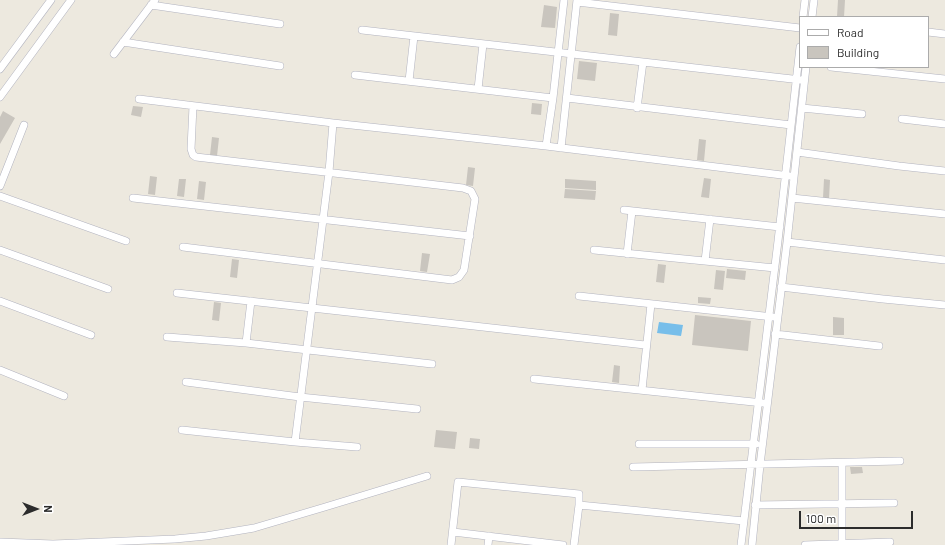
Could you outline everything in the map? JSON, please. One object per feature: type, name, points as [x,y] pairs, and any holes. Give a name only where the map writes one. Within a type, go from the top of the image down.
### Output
[{"type":"street","points":[[0,69],[51,0]]},
{"type":"street","points":[[0,97],[71,0]]},
{"type":"street","points":[[546,146],[564,0],[560,0]]},
{"type":"street","points":[[803,16],[805,0]]},
{"type":"street","points":[[812,16],[814,0]]},
{"type":"street","points":[[561,148],[577,1],[799,28]]},
{"type":"street","points":[[114,54],[152,2],[280,24]]},
{"type":"street","points":[[362,30],[805,81]]},
{"type":"street","points":[[929,32],[945,34]]},
{"type":"street","points":[[409,81],[414,36]]},
{"type":"street","points":[[123,42],[280,66]]},
{"type":"street","points":[[478,89],[483,44]]},
{"type":"street","points":[[637,108],[642,62]]},
{"type":"street","points":[[741,545],[799,64]]},
{"type":"street","points":[[752,545],[762,444],[787,242],[806,68]]},
{"type":"street","points":[[840,68],[945,79]]},
{"type":"street","points":[[355,75],[553,98]]},
{"type":"street","points":[[567,98],[637,108],[791,125]]},
{"type":"street","points":[[139,99],[794,176]]},
{"type":"street","points":[[183,247],[317,262],[452,280],[459,277],[464,270],[475,199],[471,190],[463,188],[196,157],[193,155],[191,149],[193,106]]},
{"type":"street","points":[[802,108],[862,114]]},
{"type":"street","points":[[902,119],[945,124]]},
{"type":"street","points":[[295,442],[329,172],[333,123]]},
{"type":"street","points":[[0,186],[24,125]]},
{"type":"street","points":[[797,152],[945,171]]},
{"type":"street","points":[[0,196],[126,241]]},
{"type":"street","points":[[133,198],[470,236]]},
{"type":"street","points":[[792,198],[945,214]]},
{"type":"street","points":[[624,210],[780,227]]},
{"type":"street","points":[[627,254],[632,211]]},
{"type":"street","points":[[705,261],[710,219]]},
{"type":"street","points":[[787,242],[945,260]]},
{"type":"street","points":[[0,250],[108,289]]},
{"type":"street","points":[[594,250],[775,268]]},
{"type":"street","points":[[781,287],[882,299],[945,304]]},
{"type":"street","points":[[177,293],[645,345]]},
{"type":"street","points":[[579,296],[778,318]]},
{"type":"street","points":[[0,301],[91,335]]},
{"type":"street","points":[[246,343],[251,301]]},
{"type":"street","points":[[642,390],[645,345],[651,304]]},
{"type":"street","points":[[776,334],[879,346]]},
{"type":"street","points":[[167,337],[246,343],[306,351],[432,364]]},
{"type":"street","points":[[0,370],[64,396]]},
{"type":"street","points":[[534,379],[767,404]]},
{"type":"street","points":[[186,382],[300,397],[417,409]]},
{"type":"street","points":[[182,430],[357,447]]},
{"type":"street","points":[[639,444],[762,444]]},
{"type":"street","points":[[633,467],[900,461]]},
{"type":"street","points":[[842,463],[842,544]]},
{"type":"street","points":[[0,542],[54,544],[175,539],[206,536],[254,528],[427,476]]},
{"type":"street","points":[[451,545],[458,482],[579,494],[574,545]]},
{"type":"street","points":[[756,505],[894,503]]},
{"type":"street","points":[[579,505],[744,521]]},
{"type":"street","points":[[453,532],[563,545]]},
{"type":"street","points":[[488,545],[489,536]]},
{"type":"street","points":[[805,545],[890,542]]},
{"type":"water","points":[[659,322],[683,325],[681,336],[657,333]]},
{"type":"building","points":[[838,0],[845,0],[844,16],[837,16]]},
{"type":"building","points":[[544,5],[557,7],[555,28],[541,27]]},
{"type":"building","points":[[610,13],[619,14],[617,36],[608,35]]},
{"type":"building","points":[[579,61],[597,63],[595,81],[577,79]]},
{"type":"building","points":[[532,103],[542,104],[541,115],[531,114]]},
{"type":"building","points":[[133,106],[143,107],[141,117],[131,115]]},
{"type":"building","points":[[3,111],[15,118],[0,144],[0,117]]},
{"type":"building","points":[[212,137],[219,138],[217,156],[210,155]]},
{"type":"building","points":[[699,139],[706,140],[704,161],[697,160]]},
{"type":"building","points":[[468,167],[475,168],[473,186],[466,185]]},
{"type":"building","points":[[150,176],[157,177],[155,195],[148,194]]},
{"type":"building","points":[[704,178],[711,179],[709,198],[701,197]]},
{"type":"building","points":[[179,179],[186,179],[184,197],[177,196]]},
{"type":"building","points":[[565,179],[596,181],[596,190],[565,188]]},
{"type":"building","points":[[824,179],[830,180],[829,199],[823,198]]},
{"type":"building","points":[[199,181],[206,182],[204,200],[197,199]]},
{"type":"building","points":[[565,189],[596,191],[595,200],[564,198]]},
{"type":"building","points":[[422,253],[430,254],[427,272],[420,271]]},
{"type":"building","points":[[232,259],[239,260],[237,278],[230,277]]},
{"type":"building","points":[[658,264],[666,265],[664,283],[656,282]]},
{"type":"building","points":[[727,269],[746,271],[745,280],[726,278]]},
{"type":"building","points":[[716,270],[725,271],[723,290],[714,289]]},
{"type":"building","points":[[698,297],[711,298],[710,304],[698,303]]},
{"type":"building","points":[[214,302],[221,303],[219,321],[212,320]]},
{"type":"building","points":[[695,315],[751,321],[748,351],[692,345]]},
{"type":"building","points":[[833,317],[844,318],[844,335],[833,335]]},
{"type":"building","points":[[614,365],[620,366],[619,383],[612,382]]},
{"type":"building","points":[[436,430],[457,432],[455,449],[434,447]]},
{"type":"building","points":[[470,438],[480,439],[479,449],[469,448]]},
{"type":"building","points":[[850,467],[862,467],[863,473],[851,474]]}]
